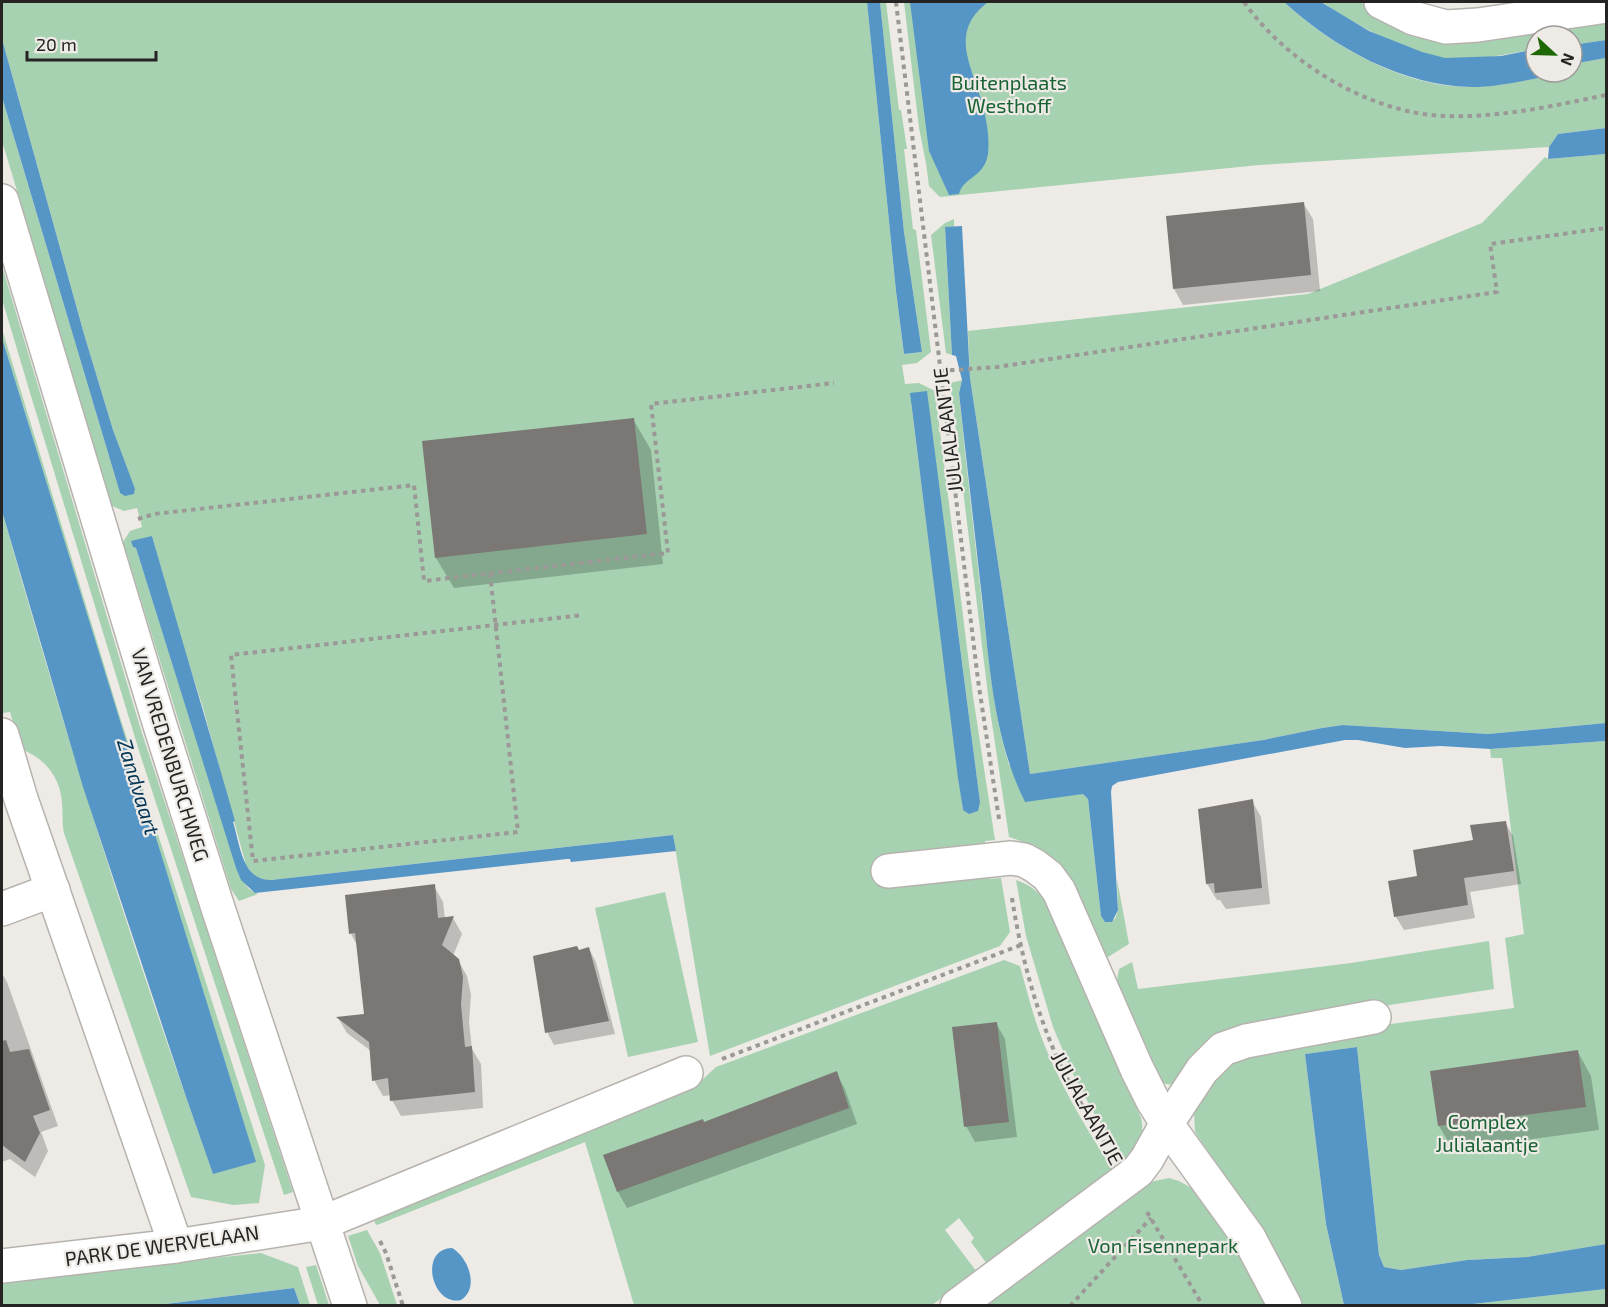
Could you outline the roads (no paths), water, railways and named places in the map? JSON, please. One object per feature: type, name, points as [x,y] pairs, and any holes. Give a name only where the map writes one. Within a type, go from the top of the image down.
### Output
[{"type":"street","points":[[1381,2],[1413,18],[1454,27],[1606,6]]},
{"type":"street","name":"VAN VREDENBURCHWEG","points":[[2,201],[99,529],[217,905],[350,1305]]},
{"type":"street","points":[[4,754],[176,1246]]},
{"type":"street","points":[[888,871],[1017,858],[1029,862],[1048,876],[1059,891],[1137,1069],[1167,1123],[1249,1238],[1285,1305]]},
{"type":"street","points":[[2,909],[53,890]]},
{"type":"street","points":[[957,1305],[1138,1171],[1202,1070],[1222,1049],[1246,1041],[1374,1017]]},
{"type":"street","name":"PARK DE WERVELAAN","points":[[2,1266],[176,1246],[322,1223],[686,1074]]},
{"type":"water","points":[[867,2],[880,2],[904,232],[922,352],[904,354]]},
{"type":"water","points":[[910,2],[988,2],[976,13],[969,24],[966,48],[986,119],[988,154],[982,168],[961,188],[959,194],[949,195],[929,151]]},
{"type":"water","points":[[1284,2],[1321,2],[1369,31],[1422,52],[1445,58],[1501,56],[1524,51],[1524,81],[1472,87],[1421,80],[1395,72],[1347,49]]},
{"type":"water","points":[[2,39],[84,334],[113,430],[135,489],[134,494],[125,496],[120,493],[2,97]]},
{"type":"water","points":[[1606,40],[1606,58],[1584,62],[1584,43]]},
{"type":"water","points":[[1606,128],[1606,154],[1548,159],[1549,147],[1558,134]]},
{"type":"water","points":[[962,226],[970,378],[1030,774],[1263,740],[1343,725],[1488,734],[1606,723],[1606,741],[1490,749],[1441,746],[1405,748],[1345,740],[1118,782],[1112,786],[1111,792],[1118,910],[1112,922],[1105,922],[1101,916],[1088,799],[1083,794],[1025,802],[1000,731],[988,656],[959,393],[962,380],[956,356],[952,355],[945,227]]},
{"type":"water","name":"Zandvaart","points":[[2,338],[256,1162],[213,1174],[83,787],[2,511]]},
{"type":"water","points":[[927,391],[980,802],[978,811],[969,814],[963,810],[958,778],[910,393]]},
{"type":"water","points":[[152,536],[235,821],[233,822],[240,850],[248,868],[261,879],[271,880],[673,835],[676,851],[571,862],[567,859],[255,893],[241,880],[236,868],[136,548],[133,547],[131,541]]},
{"type":"water","points":[[1357,1047],[1379,1255],[1384,1267],[1401,1270],[1467,1260],[1527,1257],[1606,1244],[1606,1289],[1464,1305],[1344,1305],[1326,1224],[1305,1054]]},
{"type":"water","points":[[452,1248],[463,1258],[470,1273],[470,1288],[461,1300],[451,1300],[443,1295],[436,1287],[433,1277],[432,1267],[435,1258],[441,1251]]},
{"type":"water","points":[[294,1288],[300,1305],[158,1305]]},
{"type":"park label","name":"Buitenplaats Westhoff","points":[[1009,94]]},
{"type":"park label","name":"Complex Julialaantje","points":[[1487,1134]]},
{"type":"park label","name":"Von Fisennepark","points":[[1163,1246]]}]
